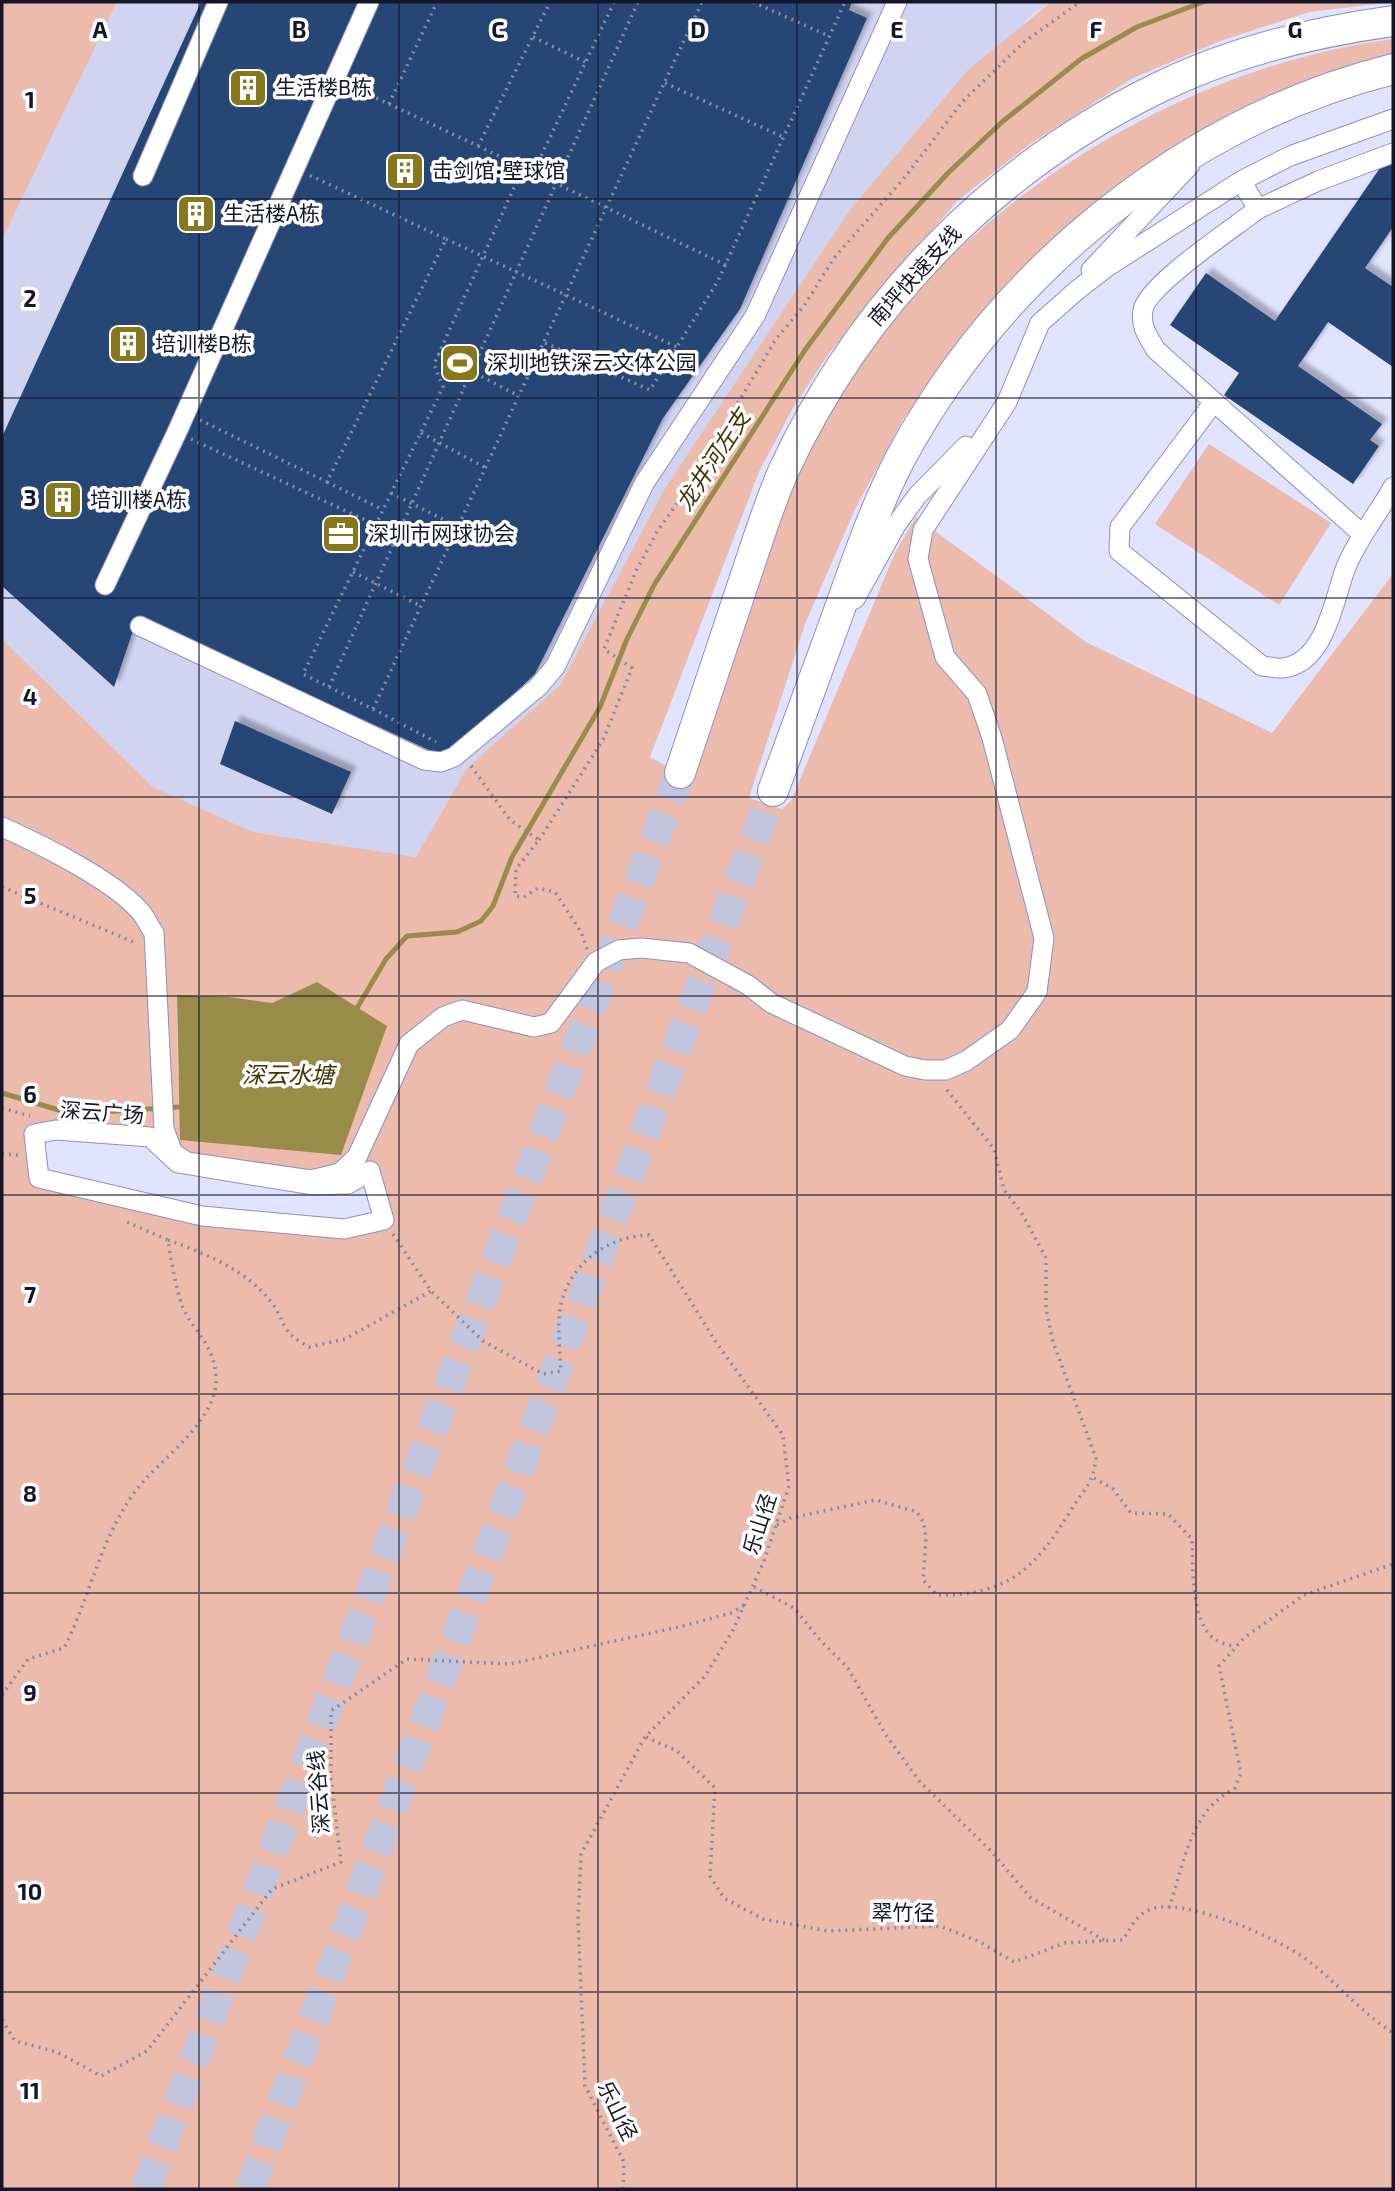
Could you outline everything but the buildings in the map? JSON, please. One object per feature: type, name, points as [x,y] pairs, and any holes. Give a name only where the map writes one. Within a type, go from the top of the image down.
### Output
[{"type":"highway","name":"南坪快速支线","points":[[680,773],[778,486],[814,410],[848,354],[891,296],[946,238],[1003,187],[1074,136],[1158,88],[1254,52],[1334,29],[1393,20]]},
{"type":"highway","points":[[773,791],[870,524],[900,459],[976,343],[1030,281],[1091,225],[1148,181],[1213,140],[1292,103],[1393,69]]},
{"type":"street","points":[[142,176],[218,2]]},
{"type":"street","points":[[105,585],[177,432],[369,2]]},
{"type":"street","points":[[140,626],[424,760],[441,762],[465,748],[538,687],[555,667],[645,482],[755,316],[897,2]]},
{"type":"street","points":[[2,827],[38,843],[138,909],[154,933],[164,1129],[173,1153],[187,1162],[311,1180],[340,1173],[357,1157],[409,1044],[443,1017],[462,1010],[534,1027],[551,1023],[596,962],[619,950],[641,948],[689,953],[748,985],[771,1003],[905,1066],[946,1070],[966,1061],[1010,1030],[1037,992],[1044,938],[992,738],[977,694],[945,657],[918,559],[923,530],[1007,401],[1040,323],[1076,291],[1107,267],[1241,181],[1290,156],[1393,119]]},
{"type":"street","points":[[1076,291],[1099,259],[1213,140]]},
{"type":"street","points":[[1362,534],[1156,350],[1142,327],[1143,307],[1160,283],[1258,209],[1318,181],[1393,153]]},
{"type":"street","points":[[1241,181],[1258,209]]},
{"type":"street","points":[[817,671],[896,525],[917,496],[1007,401]]},
{"type":"street","points":[[1214,402],[1120,527],[1119,551],[1262,666],[1285,668],[1302,659],[1320,642],[1346,566],[1362,534],[1393,487]]},
{"type":"street","name":"深云广场","points":[[56,1130],[150,1137],[178,1163],[312,1185],[348,1184],[370,1171],[384,1220],[344,1229],[202,1216],[39,1178],[34,1134],[56,1130]]},
{"type":"path","points":[[388,104],[437,2]]},
{"type":"path","points":[[478,146],[550,2]]},
{"type":"path","points":[[523,168],[536,167],[614,2]]},
{"type":"path","points":[[329,687],[638,2]]},
{"type":"path","points":[[373,709],[702,2]]},
{"type":"path","points":[[753,2],[829,36]]},
{"type":"path","points":[[545,343],[650,390],[726,265],[845,2]]},
{"type":"path","points":[[596,962],[555,892],[538,888],[524,897],[514,895],[516,869],[539,840],[603,740],[632,668],[604,649],[636,570],[776,339],[804,306],[834,258],[905,177],[963,100],[1024,42],[1080,2]]},
{"type":"path","points":[[533,37],[585,62]]},
{"type":"path","points":[[335,78],[726,265]]},
{"type":"path","points":[[665,83],[783,136]]},
{"type":"path","points":[[295,168],[677,347]]},
{"type":"path","points":[[443,746],[303,674],[443,387],[434,364],[523,168]]},
{"type":"path","points":[[327,482],[446,239]]},
{"type":"path","points":[[438,354],[519,396]]},
{"type":"path","points":[[185,413],[383,510]]},
{"type":"path","points":[[177,432],[376,525]]},
{"type":"path","points":[[421,433],[486,468]]},
{"type":"path","points":[[391,493],[458,527]]},
{"type":"path","points":[[353,572],[421,606]]},
{"type":"path","points":[[464,757],[510,820],[539,840]]},
{"type":"path","points":[[2,887],[134,941],[157,960]]},
{"type":"path","points":[[775,1525],[790,1518],[876,1500],[917,1512],[924,1523],[926,1539],[923,1580],[937,1595],[963,1595],[994,1588],[1026,1570],[1055,1539],[1094,1478],[1096,1458],[1053,1342],[1046,1308],[1046,1258],[1021,1212],[1004,1190],[994,1149],[944,1086],[946,1070]]},
{"type":"path","points":[[130,1198],[127,1222],[245,1276],[271,1302],[289,1335],[309,1347],[345,1339],[431,1291]]},
{"type":"path","name":"乐山径","points":[[384,1220],[431,1291],[484,1341],[543,1374],[561,1371],[559,1316],[566,1288],[587,1258],[626,1235],[649,1235],[718,1345],[783,1435],[789,1486],[748,1603],[705,1676],[645,1737],[581,1853],[578,1919],[585,2087],[624,2162],[623,2189]]},
{"type":"path","points":[[2,1695],[28,1659],[64,1648],[80,1616],[101,1552],[114,1526],[134,1493],[180,1445],[212,1397],[217,1381],[213,1353],[182,1304],[168,1240]]},
{"type":"path","points":[[1094,1478],[1114,1489],[1131,1513],[1168,1514],[1192,1539],[1194,1582],[1200,1619],[1213,1639],[1236,1647]]},
{"type":"path","points":[[1393,1564],[1304,1595],[1272,1616],[1236,1647],[1219,1666],[1241,1773],[1235,1788],[1217,1798],[1197,1821],[1169,1908],[1253,1928],[1303,1957],[1367,2016],[1393,2033]]},
{"type":"path","points":[[754,1587],[794,1608],[848,1668],[872,1705],[884,1732],[919,1781],[989,1850],[1031,1898],[1106,1941]]},
{"type":"path","name":"深云谷线","points":[[2,2020],[15,2041],[57,2052],[101,2077],[147,2050],[272,1889],[341,1862],[331,1778],[331,1711],[407,1659],[510,1664],[695,1623],[732,1613],[748,1603]]},
{"type":"path","name":"翠竹径","points":[[645,1737],[677,1751],[715,1788],[710,1876],[724,1898],[763,1919],[828,1931],[940,1926],[980,1942],[1014,1962],[1065,1943],[1123,1940],[1138,1916],[1154,1908],[1169,1908]]},
{"type":"shaded area","points":[[2,2],[117,2],[2,240]]},
{"type":"shaded area","points":[[117,2],[1051,2],[1030,16],[664,490],[560,685],[467,768],[416,857],[253,832],[153,787],[2,639],[2,240]]},
{"type":"shaded area","points":[[1051,2],[1393,2],[1309,12],[1220,41],[1131,79],[1030,144],[957,201],[829,353],[793,408],[759,472],[650,757],[685,776],[777,521],[812,438],[871,346],[929,279],[994,218],[1066,165],[1143,119],[1224,83],[1308,56],[1393,39],[1393,59],[1223,128],[974,328],[904,418],[856,507],[805,624],[749,798],[782,809],[791,801],[895,553],[916,517],[1086,642],[1272,733],[1393,574],[1393,2189],[2,2189],[2,639],[153,787],[253,832],[416,857],[467,768],[560,685],[664,490],[850,210],[968,70]],"holes":[[[317,982],[178,1076],[177,995],[229,997],[272,1003]],[[34,1134],[150,1137],[178,1163],[348,1184],[370,1171],[384,1220],[344,1229],[149,1201],[39,1178]]]},
{"type":"shaded area","points":[[1209,444],[1331,523],[1279,605],[1155,524]]},
{"type":"water","name":"深云水塘","points":[[317,982],[387,1026],[341,1155],[180,1140],[177,995],[229,997],[272,1003]]},
{"type":"waterway","name":"龙井河左支","points":[[357,1008],[386,959],[407,936],[457,932],[481,921],[493,906],[512,857],[600,707],[627,639],[654,585],[805,350],[888,238],[949,172],[1002,122],[1081,59],[1137,27],[1203,2]]},
{"type":"waterway","points":[[2,1093],[72,1114],[179,1107]]},
{"type":"tunnel","points":[[146,2189],[680,773]]},
{"type":"tunnel","points":[[250,2189],[773,791]]},
{"type":"place","name":"生活楼B栋","points":[[248,88]]},
{"type":"place","name":"击剑馆•壁球馆","points":[[405,171]]},
{"type":"place","name":"生活楼A栋","points":[[196,214]]},
{"type":"place","name":"培训楼B栋","points":[[128,344]]},
{"type":"place","name":"深圳地铁深云文体公园","points":[[460,363]]},
{"type":"place","name":"培训楼A栋","points":[[63,500]]},
{"type":"place","name":"深圳市网球协会","points":[[341,534]]}]
